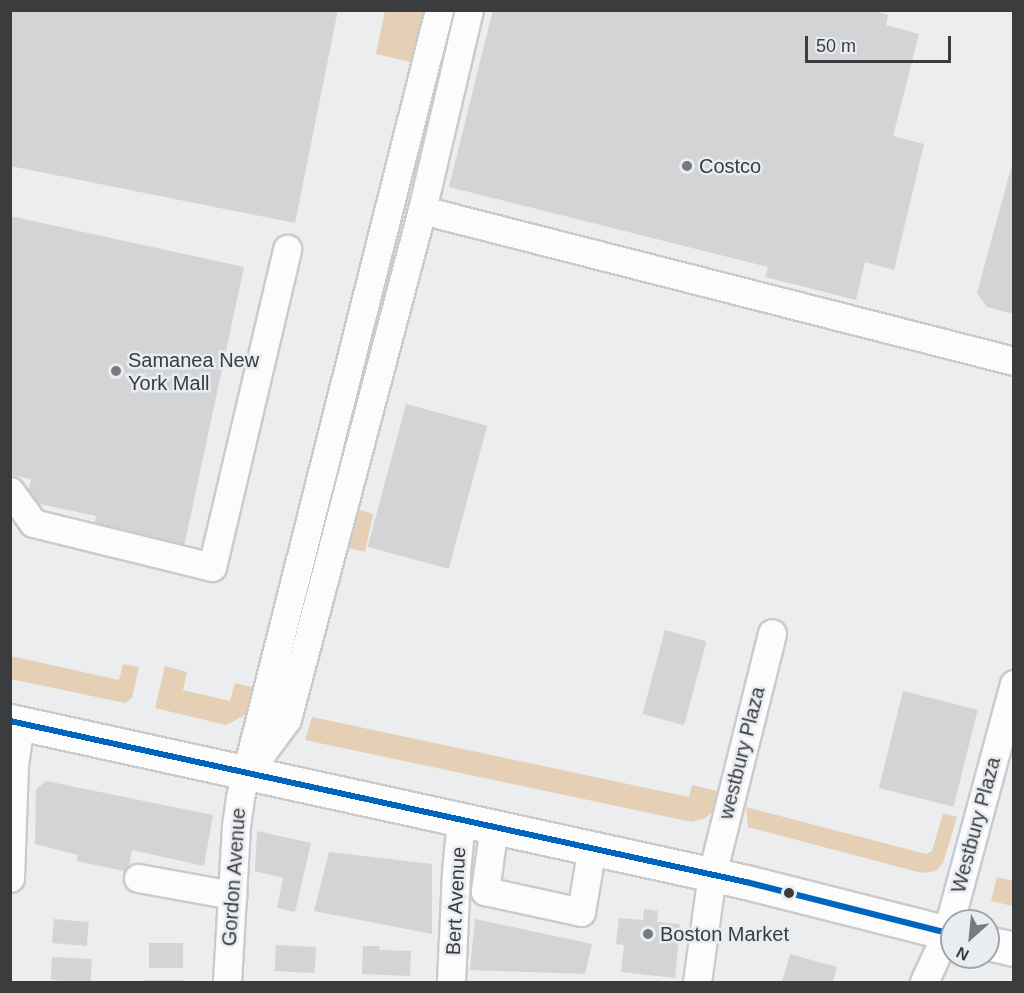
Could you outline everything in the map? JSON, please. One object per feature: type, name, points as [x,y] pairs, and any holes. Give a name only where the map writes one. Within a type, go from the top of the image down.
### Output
[{"type":"main road","points":[[15,722],[712,874],[940,931]]},
{"type":"street","name":"Gordon Avenue","points":[[228,982],[237,816],[439,10]]},
{"type":"street","points":[[248,772],[287,719],[422,210],[470,10]]},
{"type":"street","points":[[422,210],[1014,361]]},
{"type":"street","points":[[10,491],[33,523],[212,567],[287,249]]},
{"type":"street","name":"westbury Plaza","points":[[697,982],[712,874],[772,633]]},
{"type":"street","name":"Westbury Plaza","points":[[956,909],[1014,684]]},
{"type":"street","points":[[10,878],[15,722]]},
{"type":"street","name":"Bert Avenue","points":[[451,982],[456,872],[462,819]]},
{"type":"street","points":[[494,826],[485,891],[581,912],[592,847]]},
{"type":"street","points":[[138,878],[232,895]]},
{"type":"street","name":"Westbury Plaza","points":[[924,982],[940,952]]},
{"type":"shaded area","points":[[385,11],[427,11],[415,63],[376,54]]},
{"type":"shaded area","points":[[356,509],[373,514],[365,552],[345,547]]},
{"type":"shaded area","points":[[11,656],[119,680],[123,664],[139,667],[132,698],[125,703],[11,679]]},
{"type":"shaded area","points":[[165,666],[187,672],[183,690],[230,701],[235,683],[252,687],[245,715],[226,725],[155,708]]},
{"type":"shaded area","points":[[312,717],[689,797],[692,785],[721,792],[715,810],[705,818],[692,822],[305,740]]},
{"type":"shaded area","points":[[746,807],[926,854],[932,851],[943,813],[957,817],[943,863],[936,871],[922,873],[748,827]]},
{"type":"shaded area","points":[[997,877],[1013,881],[1013,906],[991,901]]},
{"type":"building","points":[[10,10],[338,10],[295,223],[10,166]]},
{"type":"building","name":"Costco","points":[[493,10],[871,10],[888,15],[886,25],[919,34],[893,136],[924,144],[894,270],[865,262],[856,300],[765,277],[768,267],[449,187]]},
{"type":"building","points":[[1014,157],[1014,314],[987,307],[977,293]]},
{"type":"building","name":"Samanea New York Mall","points":[[10,216],[244,267],[183,551],[93,531],[96,516],[26,501],[31,479],[10,475]]},
{"type":"building","points":[[406,404],[487,426],[449,569],[368,547]]},
{"type":"building","points":[[665,630],[707,641],[684,725],[642,714]]},
{"type":"building","points":[[903,691],[978,710],[954,807],[879,788]]},
{"type":"building","points":[[46,781],[213,815],[204,866],[132,850],[128,872],[77,861],[78,855],[35,844],[36,789]]},
{"type":"building","points":[[257,831],[311,843],[295,912],[277,908],[283,878],[255,871]]},
{"type":"building","points":[[329,852],[432,864],[432,934],[314,911]]},
{"type":"building","name":"Boston Market","points":[[644,909],[658,911],[657,922],[680,924],[675,978],[621,972],[624,945],[616,944],[619,918],[643,920]]},
{"type":"building","points":[[54,919],[89,922],[87,946],[52,943]]},
{"type":"building","points":[[475,919],[592,944],[585,974],[470,970]]},
{"type":"building","points":[[149,943],[183,943],[183,968],[149,968]]},
{"type":"building","points":[[276,945],[316,947],[315,973],[275,971]]},
{"type":"building","points":[[363,946],[380,946],[379,950],[411,951],[410,976],[362,974]]},
{"type":"building","points":[[790,954],[837,967],[833,982],[782,982]]},
{"type":"building","points":[[52,957],[92,959],[91,982],[51,980]]},
{"type":"building","points":[[144,980],[184,980],[184,982],[144,982]]},
{"type":"transit line","points":[[10,721],[746,882],[940,931]]},
{"type":"place","name":"Costco","points":[[687,166]]},
{"type":"place","name":"Samanea New York Mall","points":[[116,371]]},
{"type":"place","name":"Boston Market","points":[[648,934]]}]
